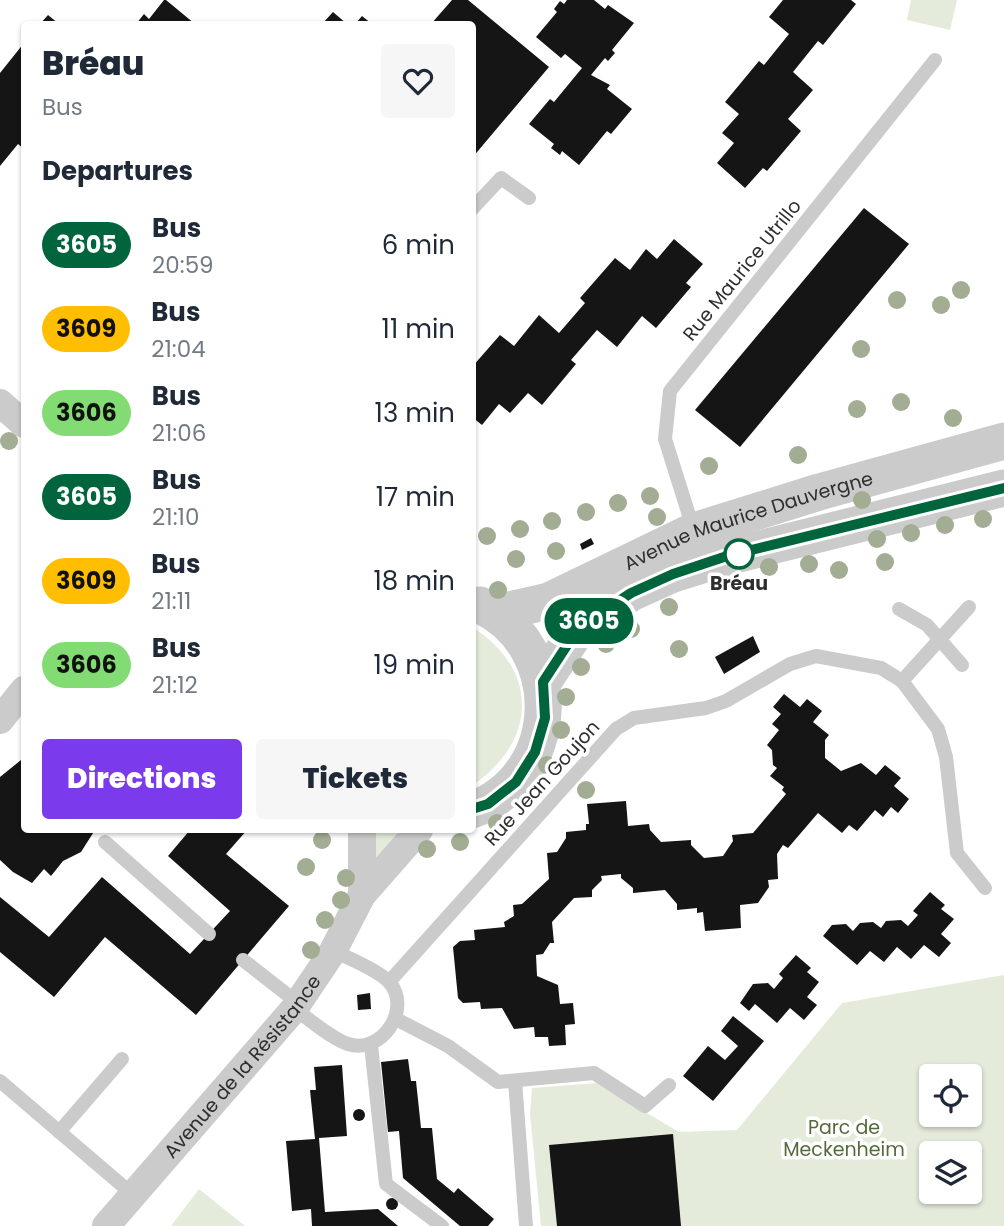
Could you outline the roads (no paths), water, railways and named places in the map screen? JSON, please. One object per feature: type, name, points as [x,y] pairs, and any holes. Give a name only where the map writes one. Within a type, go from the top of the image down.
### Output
[{"type":"street","points":[[0,403],[21,421]]},
{"type":"street","name":"Avenue Maurice Dauvergne","points":[[484,607],[550,601],[694,531],[819,492],[1004,441]]},
{"type":"street","name":"Avenue Maurice Dauvergne","points":[[543,682],[579,627],[631,593],[673,574],[727,556],[1004,488]]},
{"type":"street","points":[[476,808],[488,804],[516,782],[535,752],[545,718],[543,682],[533,656],[517,632],[484,607]]},
{"type":"street","points":[[0,720],[21,694]]},
{"type":"street","name":"Avenue de la Résistance","points":[[362,833],[362,895]]},
{"type":"street","name":"Avenue de la Résistance","points":[[106,1226],[131,1193],[296,1006],[333,951],[362,895],[416,833]]},
{"type":"lane","name":"Rue Maurice Utrillo","points":[[694,531],[665,439],[670,391],[935,60]]},
{"type":"lane","points":[[476,205],[501,178],[529,198]]},
{"type":"lane","points":[[902,681],[969,607]]},
{"type":"lane","points":[[899,609],[928,625],[962,664]]},
{"type":"lane","name":"Rue Jean Goujon","points":[[389,982],[616,729],[634,718],[706,708],[726,701],[778,670],[816,656],[881,668],[902,681],[938,729],[946,757],[957,853],[985,888]]},
{"type":"lane","points":[[105,842],[209,934]]},
{"type":"lane","points":[[243,960],[296,1006],[348,1044],[371,1045],[389,1030],[396,1018],[398,1000],[389,982],[333,951]]},
{"type":"lane","points":[[396,1018],[448,1046],[498,1082],[594,1073],[645,1106],[669,1085]]},
{"type":"lane","points":[[371,1045],[386,1184],[442,1226]]},
{"type":"lane","points":[[59,1132],[122,1059]]},
{"type":"lane","points":[[0,1081],[131,1193]]},
{"type":"lane","points":[[515,1081],[526,1226]]},
{"type":"place","name":"Bréau","points":[[739,554]]},
{"type":"park label","name":"Parc de Meckenheim","points":[[844,1138]]}]
